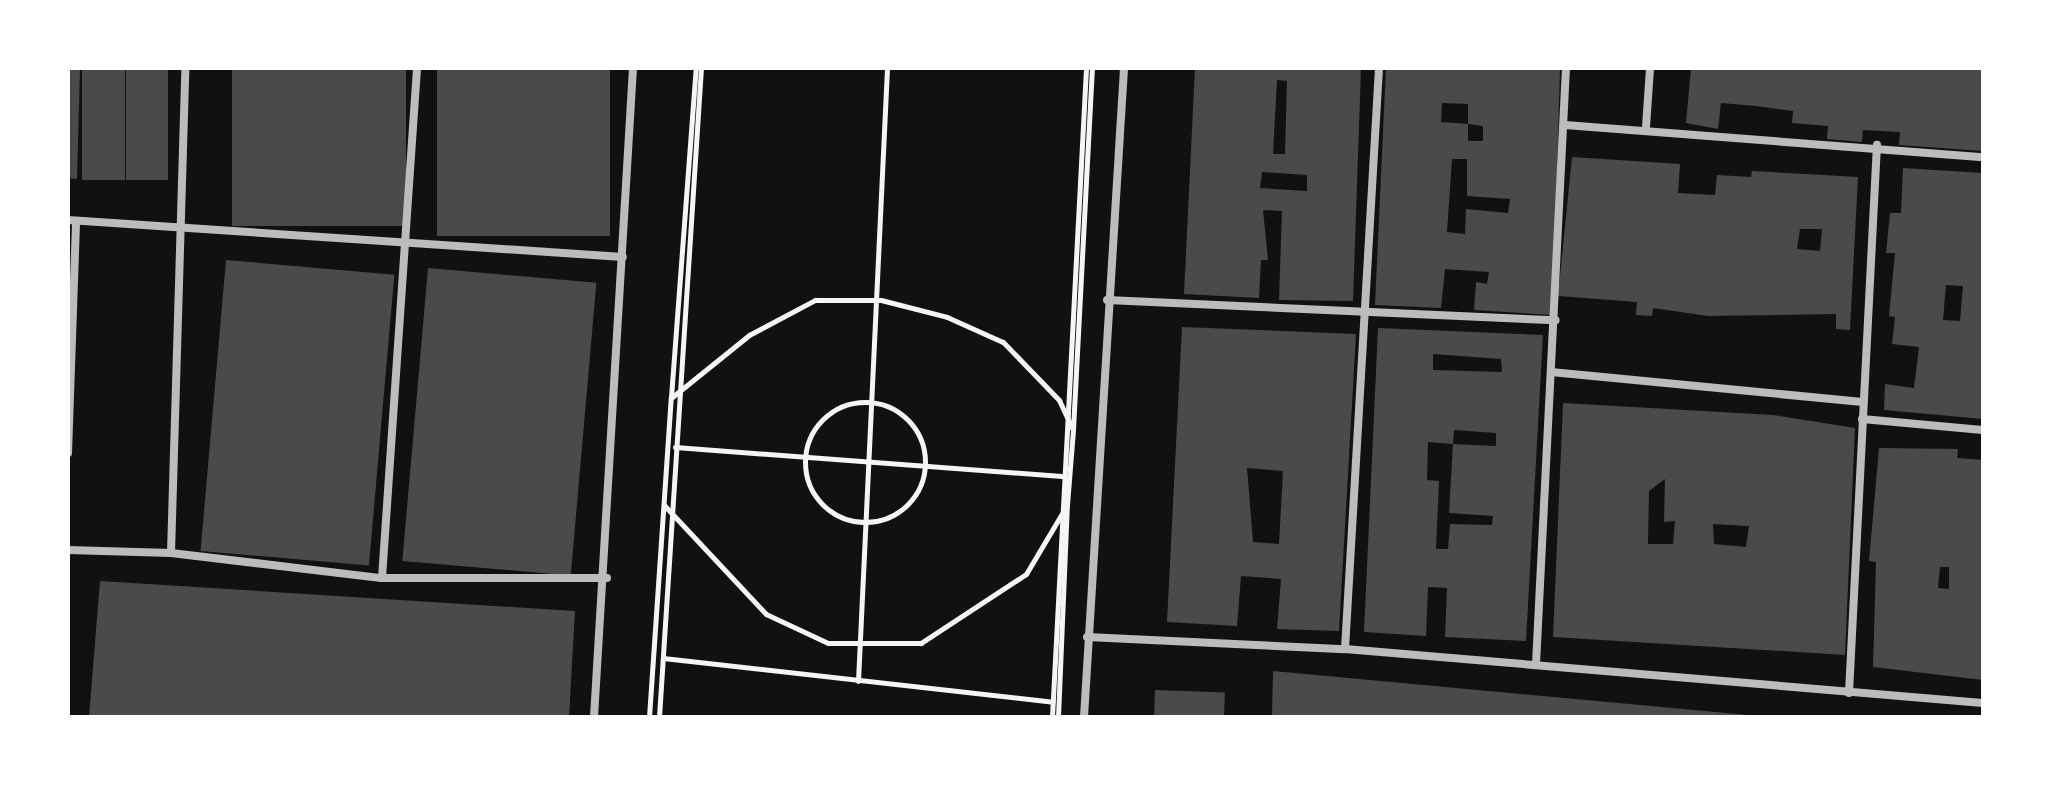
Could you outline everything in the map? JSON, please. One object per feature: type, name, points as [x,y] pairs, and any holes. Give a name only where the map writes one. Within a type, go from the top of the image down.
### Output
[{"type":"street","points":[[171,553],[185,68]]},
{"type":"street","points":[[382,578],[417,68]]},
{"type":"street","points":[[594,717],[607,578],[633,68]]},
{"type":"street","points":[[1084,717],[1107,300],[1124,68]]},
{"type":"street","points":[[1345,649],[1368,312],[1379,68]]},
{"type":"street","points":[[1536,664],[1556,320],[1566,68]]},
{"type":"street","points":[[1646,127],[1650,68]]},
{"type":"street","points":[[1565,125],[1646,127],[1877,145],[1983,157]]},
{"type":"street","points":[[1849,693],[1877,145]]},
{"type":"street","points":[[68,453],[72,220],[406,245],[623,257]]},
{"type":"street","points":[[1107,300],[1556,320]]},
{"type":"street","points":[[1551,372],[1863,402]]},
{"type":"street","points":[[1862,419],[1983,430]]},
{"type":"street","points":[[68,550],[171,553],[382,578],[607,578]]},
{"type":"street","points":[[1087,637],[1345,649],[1983,703]]},
{"type":"path","points":[[659,717],[699,68]]},
{"type":"path","points":[[649,717],[671,398],[699,68]]},
{"type":"path","points":[[858,681],[887,68]]},
{"type":"path","points":[[1052,717],[1089,68]]},
{"type":"path","points":[[1058,717],[1089,68]]},
{"type":"path","points":[[671,398],[749,335],[815,300],[876,300],[947,317],[1003,342],[1068,419],[1073,430]]},
{"type":"path","points":[[870,401],[892,405],[915,425],[928,467],[908,502],[863,525],[831,513],[812,493],[804,458],[824,421],[870,401]]},
{"type":"path","points":[[675,447],[1065,476]]},
{"type":"path","points":[[665,506],[766,614],[828,643],[921,643],[1026,574],[1067,505]]},
{"type":"path","points":[[663,658],[1053,702]]},
{"type":"building","points":[[68,68],[80,68],[77,179],[68,178]]},
{"type":"building","points":[[82,68],[125,68],[125,180],[82,180]]},
{"type":"building","points":[[126,68],[168,68],[168,180],[126,180]]},
{"type":"building","points":[[232,68],[406,68],[406,226],[232,226]]},
{"type":"building","points":[[437,68],[610,68],[610,236],[437,236]]},
{"type":"building","points":[[1195,68],[1361,68],[1353,301],[1279,300],[1282,211],[1263,210],[1268,260],[1261,260],[1259,298],[1184,294]],"holes":[[[1277,80],[1287,81],[1285,154],[1273,154]],[[1262,172],[1307,175],[1307,191],[1260,188]]]},
{"type":"building","points":[[1386,68],[1560,68],[1553,315],[1474,310],[1476,282],[1487,284],[1489,272],[1445,269],[1441,308],[1375,305]],"holes":[[[1442,103],[1468,104],[1468,124],[1441,122]],[[1468,124],[1483,126],[1483,141],[1468,141]],[[1452,159],[1467,159],[1467,196],[1510,199],[1508,213],[1466,209],[1465,234],[1447,232]]]},
{"type":"building","points":[[1691,68],[1983,68],[1983,151],[1899,145],[1900,132],[1863,130],[1862,142],[1827,139],[1828,126],[1792,123],[1793,111],[1756,106],[1721,103],[1718,129],[1686,123]]},
{"type":"building","points":[[1572,157],[1680,164],[1678,193],[1715,195],[1717,175],[1751,177],[1752,171],[1858,177],[1850,330],[1836,329],[1836,314],[1708,316],[1653,308],[1652,316],[1636,315],[1637,302],[1558,296]],"holes":[[[1800,229],[1822,229],[1820,251],[1797,249]]]},
{"type":"building","points":[[1903,168],[1983,173],[1983,419],[1884,410],[1885,384],[1914,388],[1919,347],[1892,344],[1895,317],[1889,316],[1895,253],[1886,253],[1890,213],[1901,213]],"holes":[[[1946,285],[1963,286],[1960,321],[1943,320]]]},
{"type":"building","points":[[226,260],[394,275],[369,566],[201,551]]},
{"type":"building","points":[[428,268],[596,283],[571,576],[402,561]]},
{"type":"building","points":[[1182,327],[1356,334],[1339,631],[1277,629],[1281,579],[1241,576],[1237,626],[1167,622]],"holes":[[[1247,468],[1283,471],[1279,544],[1253,542]]]},
{"type":"building","points":[[1378,328],[1543,335],[1526,641],[1445,637],[1447,588],[1428,587],[1426,636],[1364,632]],"holes":[[[1433,354],[1501,359],[1502,372],[1433,370]],[[1454,430],[1496,433],[1496,446],[1453,444]],[[1428,442],[1453,444],[1449,513],[1493,516],[1492,525],[1450,524],[1448,549],[1436,549],[1439,481],[1427,480]]]},
{"type":"building","points":[[1563,403],[1773,415],[1855,428],[1845,655],[1553,637]],"holes":[[[1665,479],[1664,522],[1675,521],[1673,544],[1648,544],[1649,491]],[[1713,524],[1749,526],[1746,547],[1714,544]]]},
{"type":"building","points":[[1879,448],[1958,449],[1957,458],[1983,460],[1983,680],[1873,667],[1876,562],[1869,561]],"holes":[[[1940,567],[1949,567],[1949,589],[1938,588]]]},
{"type":"building","points":[[100,581],[575,611],[569,717],[89,717]]},
{"type":"building","points":[[1273,671],[1748,715],[1748,717],[1272,717]]},
{"type":"building","points":[[1155,690],[1225,692],[1224,717],[1154,717]]}]
